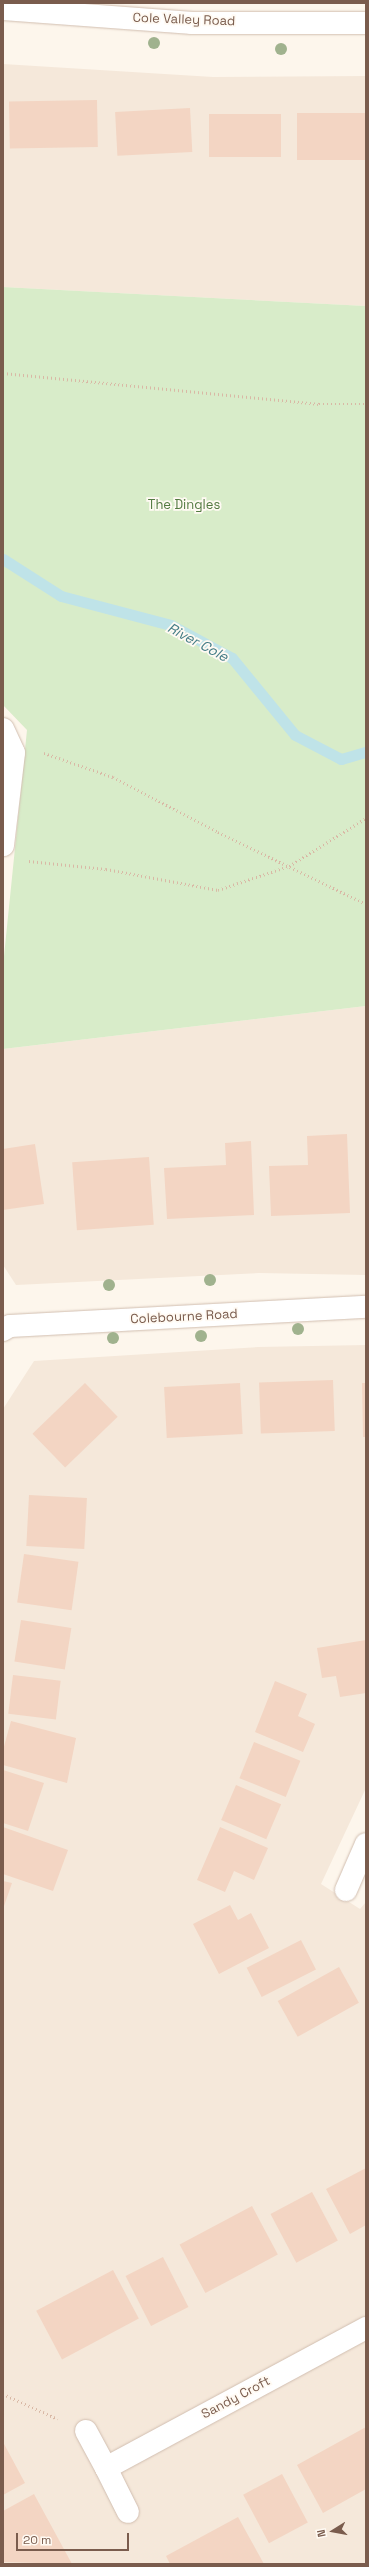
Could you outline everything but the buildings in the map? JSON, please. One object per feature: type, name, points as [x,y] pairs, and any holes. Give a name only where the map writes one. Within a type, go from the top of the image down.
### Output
[{"type":"street","name":"Cole Valley Road","points":[[3,9],[192,23],[366,23]]},
{"type":"street","points":[[3,728],[14,753],[3,845]]},
{"type":"street","name":"Colebourne Road","points":[[3,1330],[10,1326],[366,1308]]},
{"type":"street","points":[[346,1890],[366,1844]]},
{"type":"street","name":"Sandy Croft","points":[[106,2468],[366,2328]]},
{"type":"street","points":[[86,2431],[128,2512]]},
{"type":"path","points":[[3,372],[319,404],[366,404]]},
{"type":"path","points":[[40,751],[113,777],[366,904]]},
{"type":"path","points":[[27,861],[106,868],[218,890],[289,866],[366,818]]},
{"type":"path","points":[[3,2394],[86,2431]]},
{"type":"shaded area","points":[[3,64],[213,77],[366,76],[366,306],[3,287]]},
{"type":"shaded area","points":[[366,1006],[366,1275],[259,1273],[16,1285],[3,1265],[3,1049]]},
{"type":"shaded area","points":[[366,1345],[366,1788],[321,1884],[360,1909],[366,1902],[366,2564],[3,2564],[3,1409],[34,1361],[258,1347]]},
{"type":"green space","name":"The Dingles","points":[[3,287],[366,306],[366,1006],[3,1049],[3,966],[27,730],[3,705]]},
{"type":"waterway","name":"River Cole","points":[[3,559],[61,596],[171,625],[232,658],[295,735],[341,759],[366,752]]}]
